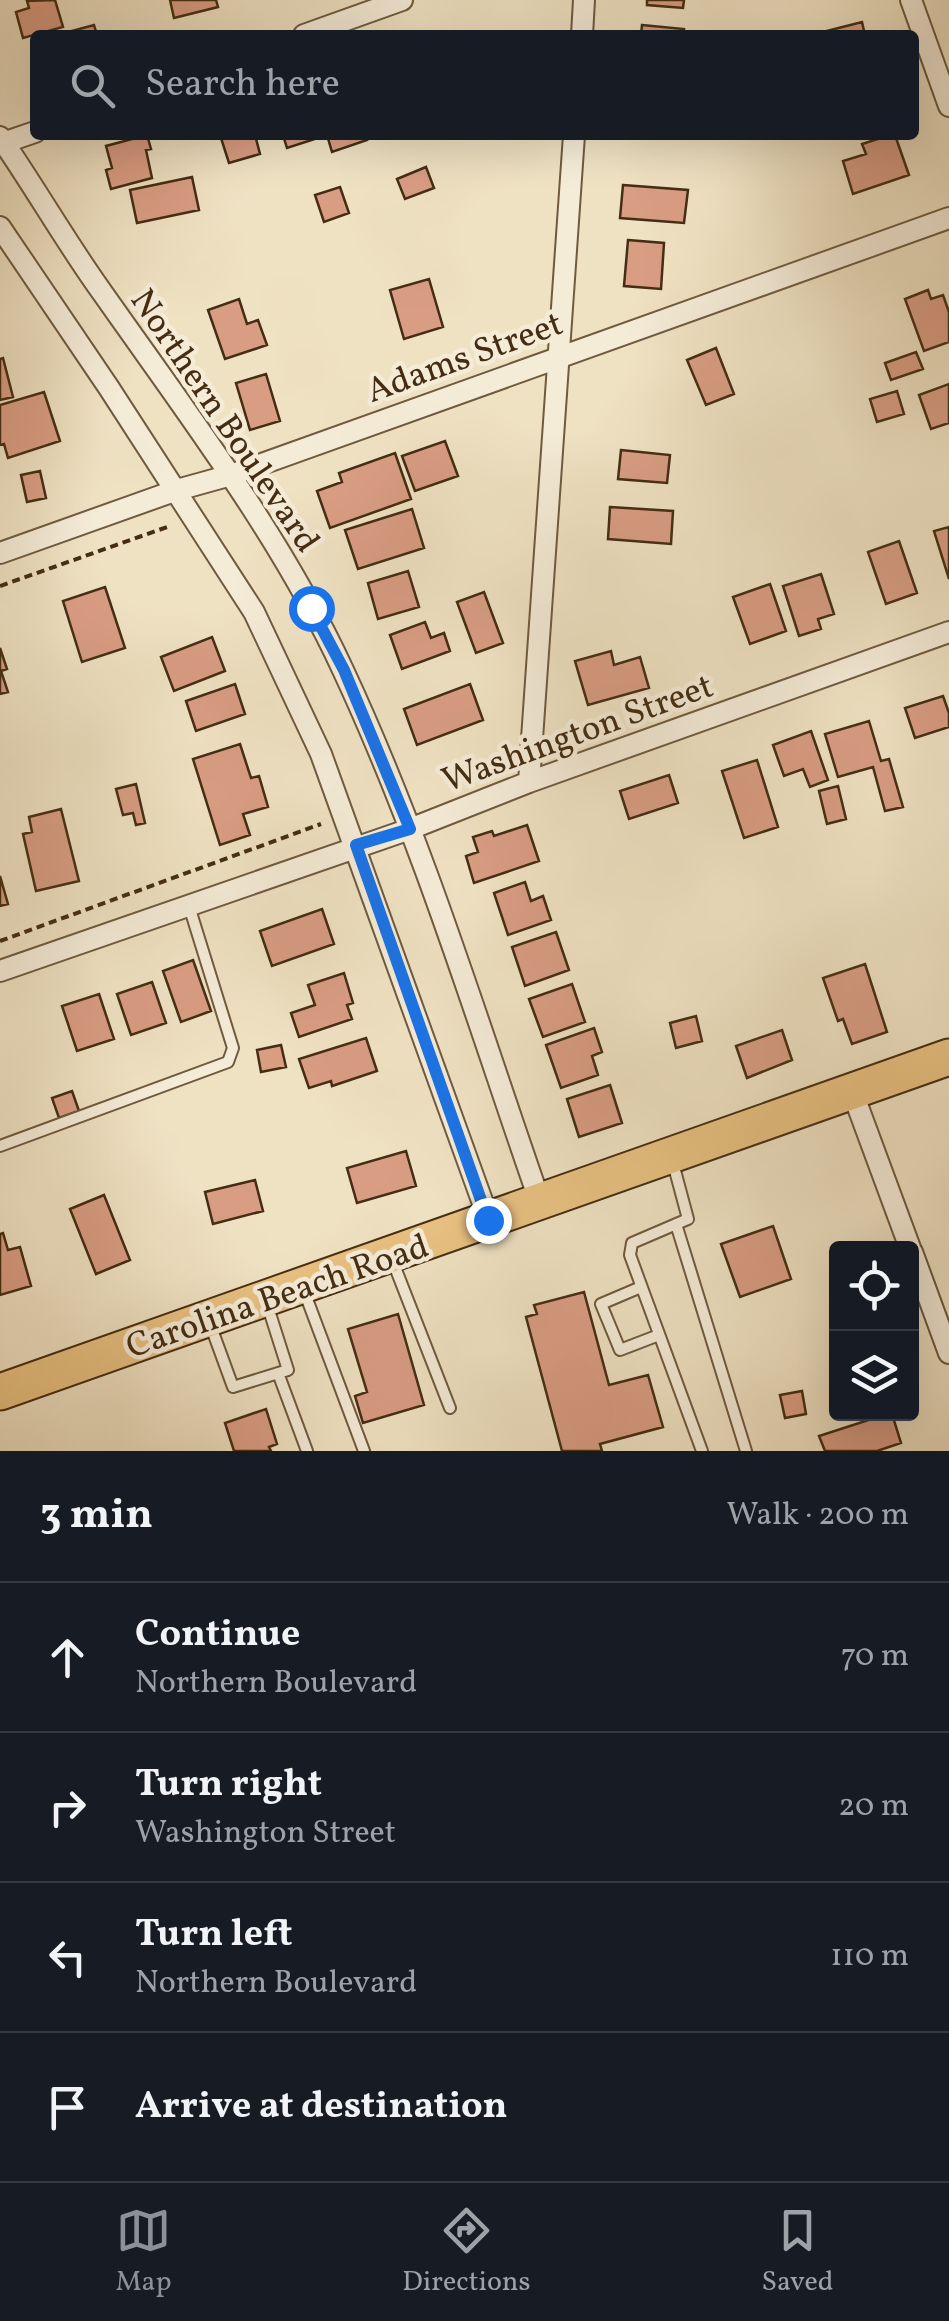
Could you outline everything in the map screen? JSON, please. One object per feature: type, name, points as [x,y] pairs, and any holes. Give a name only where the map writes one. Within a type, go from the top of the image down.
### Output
[{"type":"highway","name":"Carolina Beach Road","points":[[0,1392],[949,1057]]},
{"type":"street","points":[[318,30],[402,0]]},
{"type":"street","points":[[582,30],[584,0]]},
{"type":"street","points":[[912,0],[949,106]]},
{"type":"street","points":[[1,142],[30,133]]},
{"type":"street","points":[[529,782],[574,140]]},
{"type":"street","name":"Northern Boulevard","points":[[1,142],[231,475],[344,670],[410,829],[540,1202]]},
{"type":"street","name":"Adams Street","points":[[0,553],[176,490],[231,475],[949,218]]},
{"type":"street","points":[[0,227],[254,612],[314,740],[356,845],[488,1220]]},
{"type":"street","name":"Washington Street","points":[[0,971],[410,829],[529,782],[949,632]]},
{"type":"street","points":[[852,1091],[908,1241]]},
{"type":"street","points":[[919,1272],[949,1354]]},
{"type":"lane","points":[[0,1146],[228,1062],[234,1048],[189,906]]},
{"type":"lane","points":[[671,1156],[688,1218],[632,1243],[630,1255],[702,1451]]},
{"type":"lane","points":[[676,1224],[746,1451]]},
{"type":"lane","points":[[390,1256],[450,1408]]},
{"type":"lane","points":[[302,1286],[364,1451]]},
{"type":"lane","points":[[641,1287],[601,1304],[620,1350],[659,1336]]},
{"type":"lane","points":[[208,1319],[232,1387],[288,1370],[266,1298]]},
{"type":"lane","points":[[278,1372],[307,1451]]},
{"type":"path","points":[[0,586],[177,524]]},
{"type":"path","points":[[0,941],[332,820]]},
{"type":"building","points":[[55,0],[63,27],[30,30],[30,36],[23,38],[16,12],[29,8],[27,1]]},
{"type":"building","points":[[170,0],[216,0],[218,7],[174,18]]},
{"type":"building","points":[[647,0],[684,0],[683,8],[647,5]]},
{"type":"building","points":[[862,22],[864,30],[831,30]]},
{"type":"building","points":[[642,25],[684,29],[684,30],[642,30]]},
{"type":"building","points":[[148,140],[151,149],[146,150],[152,178],[111,189],[106,170],[112,168],[106,146]]},
{"type":"building","points":[[222,140],[256,140],[260,154],[229,163]]},
{"type":"building","points":[[285,140],[312,140],[287,148]]},
{"type":"building","points":[[328,140],[367,140],[332,152]]},
{"type":"building","points":[[897,140],[909,175],[853,194],[843,161],[866,154],[862,144]]},
{"type":"building","points":[[426,167],[434,188],[405,199],[397,179]]},
{"type":"building","points":[[192,177],[199,210],[137,223],[130,190]]},
{"type":"building","points":[[623,185],[688,190],[684,223],[620,218]]},
{"type":"building","points":[[340,187],[349,213],[324,222],[315,195]]},
{"type":"building","points":[[628,240],[664,243],[661,289],[624,286]]},
{"type":"building","points":[[429,279],[443,327],[404,339],[390,290]]},
{"type":"building","points":[[928,290],[931,299],[943,295],[949,312],[949,342],[924,351],[905,299]]},
{"type":"building","points":[[239,299],[247,324],[258,320],[267,345],[225,359],[208,310]]},
{"type":"building","points":[[716,348],[734,394],[706,405],[687,360]]},
{"type":"building","points":[[916,352],[923,369],[891,380],[885,363]]},
{"type":"building","points":[[3,358],[13,397],[0,400],[0,359]]},
{"type":"building","points":[[266,374],[280,421],[250,430],[236,383]]},
{"type":"building","points":[[949,384],[949,423],[931,429],[919,395]]},
{"type":"building","points":[[897,391],[904,414],[877,422],[870,399]]},
{"type":"building","points":[[44,392],[60,441],[8,458],[4,444],[0,445],[0,405]]},
{"type":"building","points":[[445,441],[458,476],[415,491],[402,456]]},
{"type":"building","points":[[621,450],[670,455],[667,483],[618,479]]},
{"type":"building","points":[[395,453],[411,499],[330,528],[317,491],[342,482],[339,473]]},
{"type":"building","points":[[40,471],[46,498],[27,502],[21,475]]},
{"type":"building","points":[[610,507],[673,511],[671,544],[608,539]]},
{"type":"building","points":[[412,509],[424,548],[358,569],[345,530]]},
{"type":"building","points":[[949,527],[949,579],[934,531]]},
{"type":"building","points":[[899,541],[917,593],[886,604],[868,552]]},
{"type":"building","points":[[408,571],[419,607],[378,619],[368,583]]},
{"type":"building","points":[[821,574],[834,614],[818,619],[821,629],[799,636],[783,586]]},
{"type":"building","points":[[770,584],[786,631],[750,644],[733,597]]},
{"type":"building","points":[[105,587],[125,648],[82,662],[63,601]]},
{"type":"building","points":[[484,592],[503,643],[476,653],[457,602]]},
{"type":"building","points":[[425,622],[431,638],[444,633],[450,651],[402,669],[390,635]]},
{"type":"building","points":[[212,637],[225,671],[174,691],[161,657]]},
{"type":"building","points":[[0,648],[7,669],[1,671],[8,692],[0,694]]},
{"type":"building","points":[[611,651],[614,665],[640,657],[649,688],[588,705],[575,661]]},
{"type":"building","points":[[235,684],[245,714],[196,731],[186,701]]},
{"type":"building","points":[[470,684],[483,720],[417,745],[404,709]]},
{"type":"building","points":[[943,696],[949,727],[915,738],[905,708]]},
{"type":"building","points":[[869,721],[881,761],[889,759],[903,807],[885,811],[873,767],[838,777],[825,734]]},
{"type":"building","points":[[811,731],[828,780],[810,787],[803,769],[784,776],[773,745]]},
{"type":"building","points":[[240,744],[251,778],[259,776],[268,807],[243,814],[250,835],[220,845],[193,759]]},
{"type":"building","points":[[757,760],[778,827],[744,838],[722,771]]},
{"type":"building","points":[[669,775],[678,803],[629,819],[620,791]]},
{"type":"building","points":[[136,784],[145,823],[136,825],[133,813],[123,815],[116,789]]},
{"type":"building","points":[[838,786],[846,819],[827,824],[819,791]]},
{"type":"building","points":[[61,809],[79,881],[36,891],[23,834],[32,832],[29,817]]},
{"type":"building","points":[[527,825],[539,861],[474,883],[466,856],[478,852],[473,837],[492,831],[494,836]]},
{"type":"building","points":[[0,876],[8,904],[0,906]]},
{"type":"building","points":[[525,882],[531,901],[543,896],[551,920],[508,935],[494,893]]},
{"type":"building","points":[[322,909],[334,944],[272,966],[260,931]]},
{"type":"building","points":[[556,932],[569,970],[525,986],[512,947]]},
{"type":"building","points":[[193,960],[211,1011],[181,1022],[163,971]]},
{"type":"building","points":[[865,964],[887,1032],[852,1044],[843,1019],[838,1021],[823,978]]},
{"type":"building","points":[[344,973],[353,1003],[347,1005],[352,1019],[299,1037],[291,1013],[315,1005],[308,985]]},
{"type":"building","points":[[152,982],[166,1023],[131,1035],[117,994]]},
{"type":"building","points":[[572,984],[585,1022],[543,1037],[529,999]]},
{"type":"building","points":[[99,994],[114,1039],[77,1051],[62,1006]]},
{"type":"building","points":[[696,1016],[702,1041],[676,1048],[670,1023]]},
{"type":"building","points":[[594,1028],[602,1052],[592,1056],[598,1075],[561,1088],[546,1045]]},
{"type":"building","points":[[782,1030],[792,1060],[747,1078],[736,1046]]},
{"type":"building","points":[[366,1038],[377,1071],[332,1086],[331,1081],[309,1088],[299,1059]]},
{"type":"building","points":[[281,1045],[286,1067],[261,1072],[257,1050]]},
{"type":"building","points":[[610,1085],[622,1123],[579,1137],[567,1099]]},
{"type":"building","points":[[72,1091],[79,1111],[59,1118],[52,1098]]},
{"type":"building","points":[[406,1151],[416,1186],[357,1203],[347,1168]]},
{"type":"building","points":[[255,1180],[263,1211],[213,1224],[205,1192]]},
{"type":"building","points":[[104,1195],[130,1260],[96,1274],[70,1209]]},
{"type":"building","points":[[773,1226],[791,1279],[740,1297],[721,1244]]},
{"type":"building","points":[[3,1233],[8,1250],[20,1247],[31,1286],[0,1295],[0,1234]]},
{"type":"building","points":[[584,1292],[609,1385],[648,1375],[663,1427],[600,1444],[602,1451],[562,1451],[526,1317],[537,1314],[534,1305]]},
{"type":"building","points":[[398,1314],[424,1405],[363,1423],[355,1396],[367,1392],[348,1329]]},
{"type":"building","points":[[802,1391],[806,1414],[785,1418],[780,1395]]},
{"type":"building","points":[[266,1409],[277,1444],[269,1447],[271,1451],[234,1451],[225,1423]]},
{"type":"building","points":[[865,1421],[894,1421],[901,1443],[877,1451],[825,1451],[819,1436]]},
{"type":"route","points":[[311,608],[344,670],[410,829],[356,845],[488,1220]]}]
